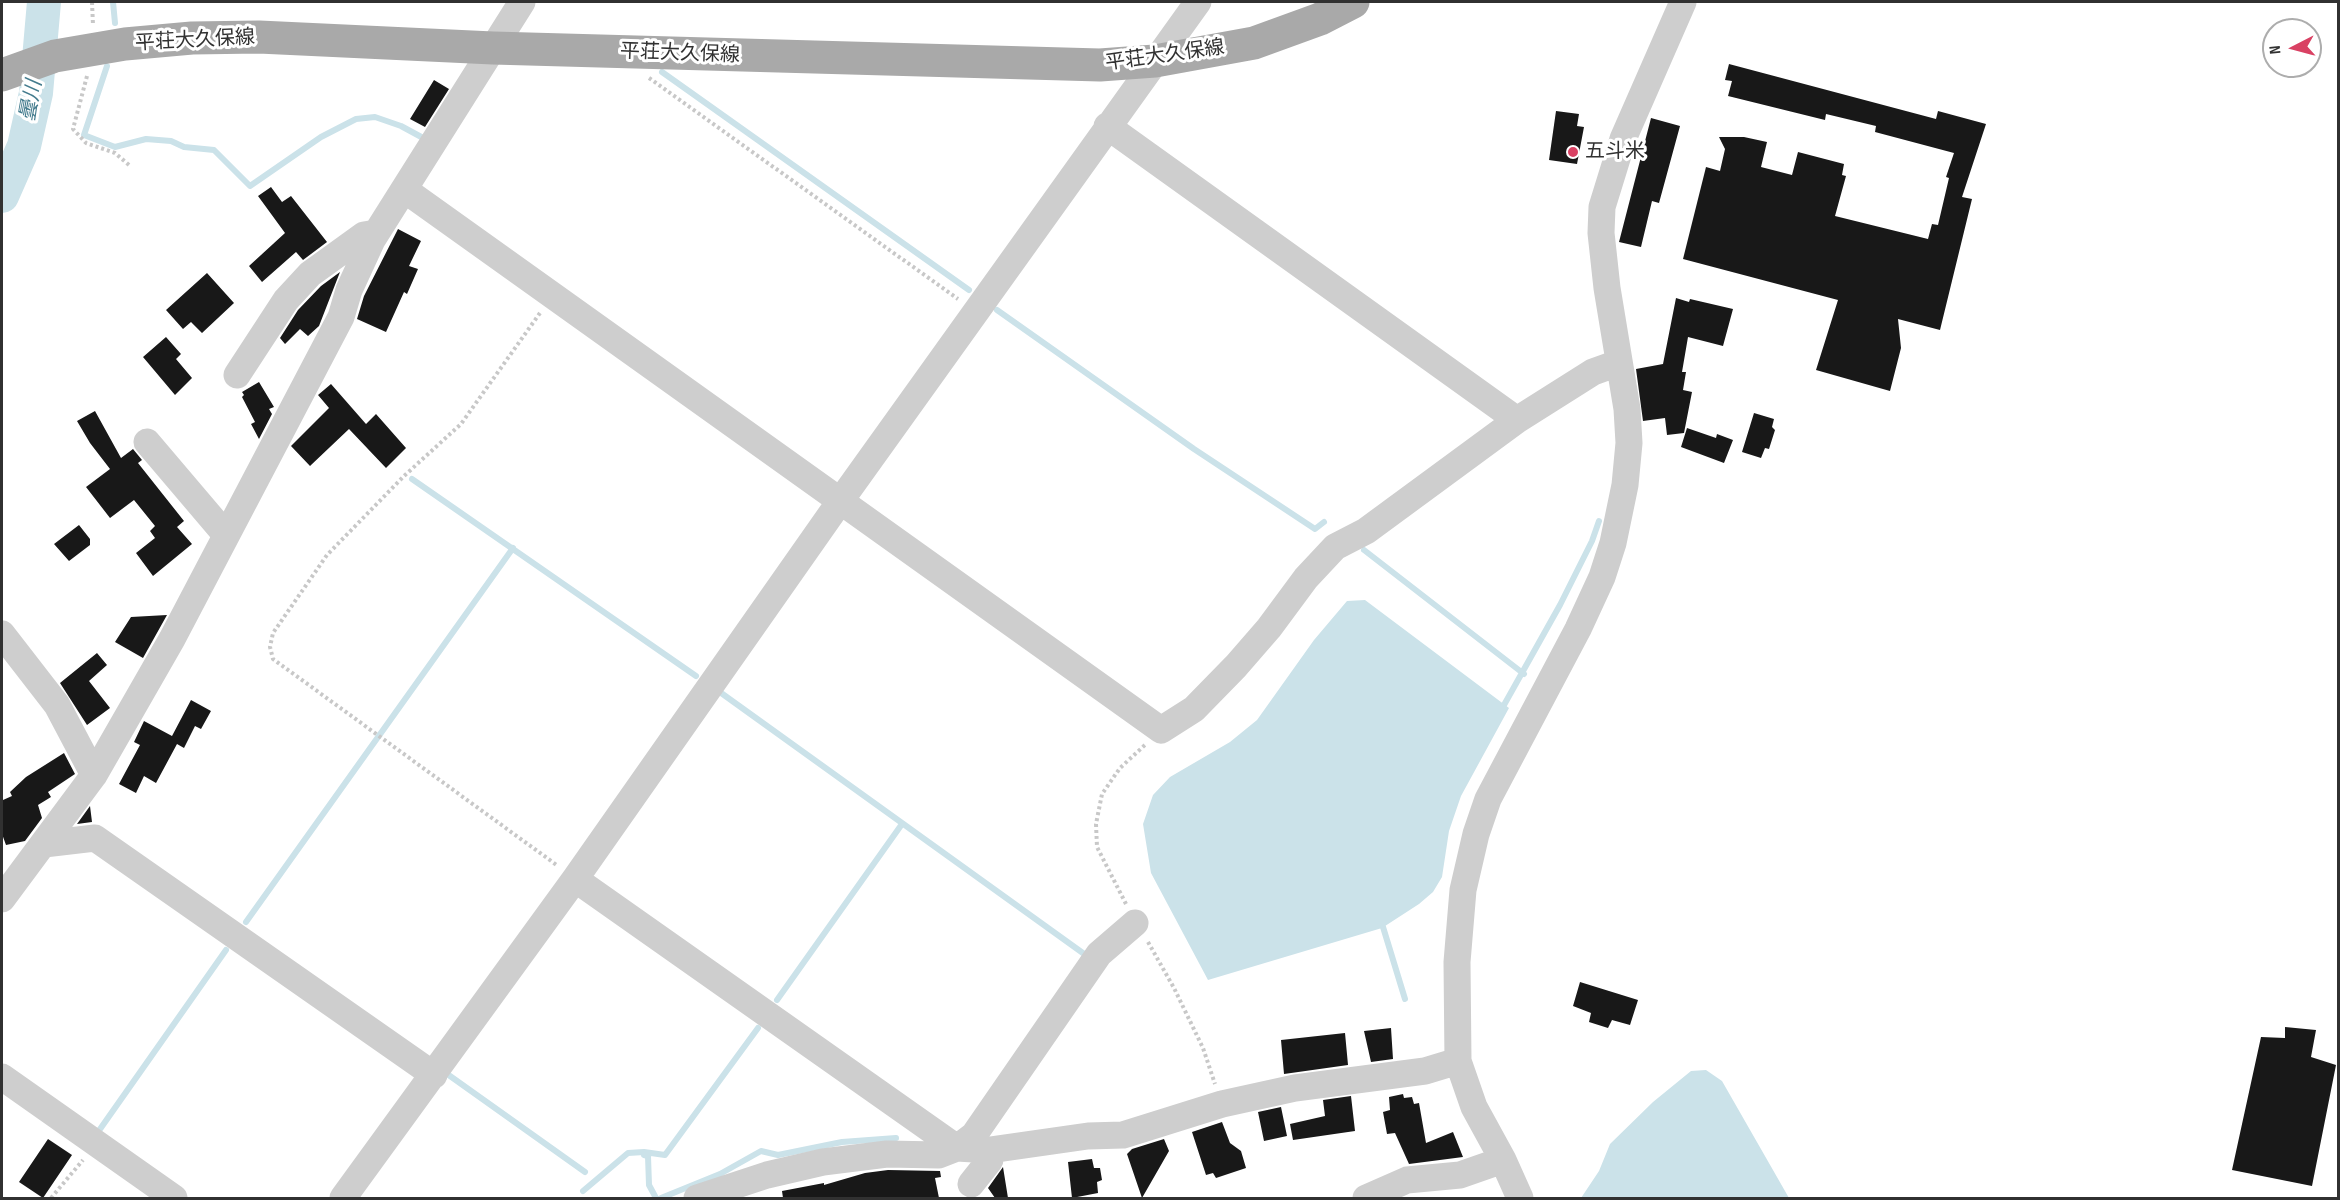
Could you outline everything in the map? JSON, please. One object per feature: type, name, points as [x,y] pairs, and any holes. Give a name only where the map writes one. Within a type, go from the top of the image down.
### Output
[{"type":"main road","name":"平荘大久保線","points":[[2,75],[55,56],[90,49],[192,38],[260,37],[493,48],[1039,65],[1155,61],[1254,43],[1320,19],[1353,2]]},
{"type":"street","points":[[2,899],[94,775],[172,639],[341,317],[349,290],[376,233],[522,2]]},
{"type":"street","points":[[343,1198],[575,879],[841,500],[1198,2]]},
{"type":"street","points":[[1520,1198],[1503,1160],[1474,1107],[1458,1061],[1456,962],[1463,890],[1476,834],[1488,799],[1578,629],[1602,577],[1613,543],[1624,486],[1629,443],[1627,410],[1618,363],[1600,233],[1602,207],[1623,139],[1683,2]]},
{"type":"street","points":[[1107,126],[1517,420]]},
{"type":"street","points":[[405,190],[1161,730],[1194,709],[1236,666],[1335,547],[1366,531],[1517,420],[1593,372],[1618,363]]},
{"type":"street","points":[[237,375],[286,300],[310,274],[364,235],[376,233]]},
{"type":"street","points":[[147,442],[226,535]]},
{"type":"street","points":[[2,634],[57,705],[94,775]]},
{"type":"street","points":[[44,844],[96,838],[434,1075]]},
{"type":"street","points":[[575,879],[957,1148],[990,1150],[1088,1136],[1123,1135],[1222,1104],[1295,1088],[1425,1071],[1458,1061]]},
{"type":"street","points":[[697,1198],[766,1174],[823,1162],[886,1154],[939,1155],[957,1148],[974,1135],[1099,954],[1135,923]]},
{"type":"street","points":[[2,1077],[173,1198]]},
{"type":"street","points":[[972,1184],[990,1160],[990,1150]]},
{"type":"street","points":[[1366,1198],[1407,1180],[1460,1175],[1503,1160]]},
{"type":"path","points":[[90,49],[73,129],[86,143],[115,153],[129,165]]},
{"type":"path","points":[[641,52],[646,76],[975,312]]},
{"type":"path","points":[[553,295],[461,424],[404,476],[327,555],[273,633],[270,647],[273,659],[575,879]]},
{"type":"path","points":[[51,1198],[98,1143]]},
{"type":"water","points":[[1365,600],[1509,708],[1461,796],[1449,831],[1442,877],[1433,892],[1419,904],[1382,928],[1208,980],[1151,873],[1143,824],[1153,795],[1170,777],[1230,742],[1257,720],[1314,640],[1347,601]]},
{"type":"water","points":[[1706,1070],[1722,1081],[1789,1198],[1581,1198],[1599,1171],[1610,1144],[1653,1102],[1691,1071]]},
{"type":"building","points":[[1729,64],[1936,119],[1938,111],[1986,124],[1962,197],[1972,199],[1940,330],[1898,319],[1901,348],[1890,391],[1816,370],[1838,300],[1683,259],[1706,167],[1720,171],[1725,149],[1719,137],[1744,137],[1767,142],[1761,167],[1792,175],[1798,152],[1844,164],[1842,175],[1846,176],[1835,216],[1928,239],[1932,224],[1938,225],[1949,178],[1946,177],[1954,153],[1875,132],[1876,126],[1826,114],[1825,120],[1728,96],[1732,81],[1725,80]]},
{"type":"building","points":[[434,80],[449,89],[425,127],[410,119]]},
{"type":"building","points":[[1556,111],[1579,114],[1577,126],[1584,127],[1577,164],[1549,160]]},
{"type":"building","points":[[1651,118],[1680,126],[1659,203],[1652,201],[1641,247],[1619,242]]},
{"type":"building","points":[[271,187],[282,202],[291,196],[327,242],[303,260],[296,252],[262,282],[249,266],[285,233],[258,196]]},
{"type":"building","points":[[398,229],[421,241],[409,266],[418,269],[407,294],[404,292],[386,332],[357,319],[364,296]]},
{"type":"building","points":[[340,272],[319,326],[308,336],[300,329],[285,344],[280,338],[298,310],[321,286]]},
{"type":"building","points":[[207,273],[234,303],[202,333],[191,322],[183,329],[166,310]]},
{"type":"building","points":[[1676,298],[1733,309],[1723,346],[1688,337],[1682,372],[1686,372],[1683,390],[1692,392],[1684,433],[1667,435],[1665,418],[1643,421],[1636,369],[1663,364]]},
{"type":"building","points":[[166,337],[181,354],[176,359],[192,378],[175,395],[143,357]]},
{"type":"building","points":[[259,382],[274,407],[269,409],[272,414],[259,439],[251,424],[255,422],[242,397],[244,395],[242,392]]},
{"type":"building","points":[[331,384],[366,424],[376,414],[406,448],[386,468],[349,429],[310,466],[291,446],[329,408],[318,395]]},
{"type":"building","points":[[95,411],[121,458],[133,449],[142,460],[138,463],[184,521],[177,527],[192,544],[153,576],[136,553],[155,538],[150,531],[155,526],[134,500],[110,518],[86,487],[110,469],[77,421]]},
{"type":"building","points":[[1754,413],[1774,419],[1772,427],[1775,430],[1769,449],[1765,448],[1761,458],[1742,452]]},
{"type":"building","points":[[1687,428],[1716,438],[1717,434],[1733,440],[1724,463],[1681,447]]},
{"type":"building","points":[[79,525],[90,539],[90,545],[69,561],[54,544]]},
{"type":"building","points":[[167,615],[143,658],[115,642],[131,617]]},
{"type":"building","points":[[97,653],[107,665],[89,681],[110,708],[87,725],[60,683]]},
{"type":"building","points":[[191,700],[211,711],[201,729],[195,726],[184,748],[177,744],[156,783],[144,776],[136,793],[119,784],[140,745],[134,742],[144,721],[172,736]]},
{"type":"building","points":[[64,753],[75,774],[48,792],[51,797],[38,805],[42,818],[25,841],[6,845],[2,834],[3,800],[12,796],[10,792],[26,777]]},
{"type":"building","points":[[90,806],[92,822],[77,824]]},
{"type":"building","points":[[1580,982],[1638,1000],[1630,1025],[1612,1020],[1608,1028],[1589,1022],[1591,1013],[1573,1006]]},
{"type":"building","points":[[2285,1027],[2316,1030],[2311,1057],[2336,1065],[2312,1186],[2232,1170],[2261,1037],[2285,1038]]},
{"type":"building","points":[[1391,1028],[1393,1059],[1371,1062],[1364,1031]]},
{"type":"building","points":[[1345,1033],[1348,1065],[1284,1074],[1281,1040]]},
{"type":"building","points":[[1403,1094],[1404,1098],[1412,1097],[1414,1104],[1419,1103],[1426,1143],[1453,1132],[1463,1157],[1409,1164],[1395,1133],[1387,1134],[1383,1112],[1390,1110],[1389,1097]]},
{"type":"building","points":[[1351,1096],[1355,1131],[1293,1140],[1290,1124],[1325,1116],[1323,1100]]},
{"type":"building","points":[[1281,1107],[1287,1136],[1264,1141],[1258,1112]]},
{"type":"building","points":[[1222,1122],[1230,1143],[1241,1151],[1246,1168],[1216,1178],[1213,1173],[1206,1175],[1192,1132]]},
{"type":"building","points":[[48,1139],[72,1155],[43,1198],[19,1182]]},
{"type":"building","points":[[1164,1139],[1169,1151],[1142,1198],[1127,1154],[1132,1149]]},
{"type":"building","points":[[1092,1159],[1094,1168],[1100,1168],[1102,1180],[1097,1182],[1098,1193],[1072,1198],[1068,1162]]},
{"type":"building","points":[[1003,1167],[1008,1198],[995,1198],[988,1188]]},
{"type":"building","points":[[888,1170],[940,1171],[941,1177],[935,1178],[939,1198],[783,1198],[782,1191],[824,1183],[824,1185],[865,1173]]},
{"type":"waterway","name":"曇川","points":[[2,196],[24,146],[36,93],[44,2]]},
{"type":"waterway","points":[[113,2],[115,23]]},
{"type":"waterway","points":[[107,66],[84,135],[115,147],[146,139],[171,141],[184,147],[214,150],[250,186],[321,137],[356,119],[375,117],[401,126],[425,139]]},
{"type":"waterway","points":[[662,72],[969,290]]},
{"type":"waterway","points":[[997,310],[1194,449],[1315,529],[1324,522]]},
{"type":"waterway","points":[[412,479],[696,676]]},
{"type":"waterway","points":[[1504,705],[1560,605],[1592,541],[1599,521]]},
{"type":"waterway","points":[[246,922],[513,548]]},
{"type":"waterway","points":[[1364,550],[1524,674]]},
{"type":"waterway","points":[[717,690],[1087,956]]},
{"type":"waterway","points":[[777,1000],[902,824]]},
{"type":"waterway","points":[[1383,927],[1405,999]]},
{"type":"waterway","points":[[98,1132],[226,950]]},
{"type":"waterway","points":[[583,1191],[628,1153],[644,1152],[665,1155],[758,1028]]},
{"type":"waterway","points":[[443,1071],[585,1172]]},
{"type":"waterway","points":[[661,1198],[720,1174],[761,1151],[778,1155],[842,1142],[896,1138]]},
{"type":"waterway","points":[[644,1155],[648,1156],[649,1185],[656,1198]]},
{"type":"place","name":"五斗米","points":[[1573,152]]}]
